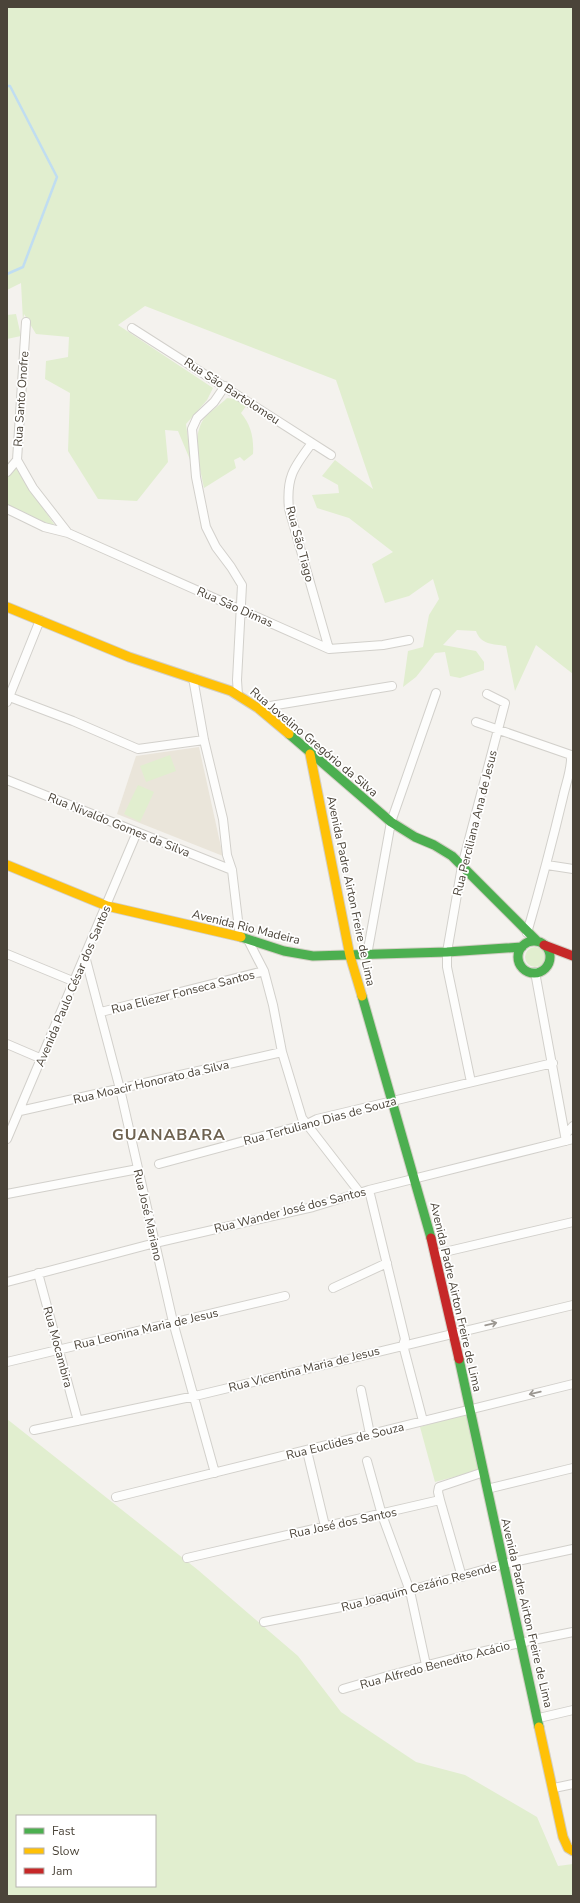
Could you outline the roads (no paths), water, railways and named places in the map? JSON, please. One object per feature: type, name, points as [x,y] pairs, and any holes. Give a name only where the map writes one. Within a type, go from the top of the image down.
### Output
[{"type":"street","name":"Rua Santo Onofre","points":[[7,472],[17,460],[26,322]]},
{"type":"street","name":"Rua São Bartolomeu","points":[[132,328],[331,455]]},
{"type":"street","points":[[225,386],[214,402],[197,418],[192,429],[196,476],[206,527],[216,547],[242,585],[236,680],[238,696]]},
{"type":"street","name":"Rua São Tiago","points":[[312,443],[289,478],[287,489],[288,509],[329,649]]},
{"type":"street","name":"Rua São Dimas","points":[[17,460],[33,488],[68,533]]},
{"type":"street","name":"Rua São Dimas","points":[[7,510],[44,527],[68,533],[329,649],[383,645],[410,640]]},
{"type":"street","name":"Rua Jovelino Gregório da Silva","points":[[7,608],[129,657],[231,691],[258,708],[391,822],[415,837],[446,852],[462,866],[527,933],[540,943]]},
{"type":"street","points":[[40,620],[8,698],[73,721],[138,749],[204,740]]},
{"type":"street","points":[[193,678],[204,740],[223,819],[227,855],[232,870],[244,938],[264,971],[274,1005],[282,1052],[302,1118],[360,1193]]},
{"type":"street","points":[[258,708],[392,686]]},
{"type":"street","points":[[367,955],[391,822],[436,693]]},
{"type":"street","name":"Rua Perciliana Ana de Jesus","points":[[472,1082],[447,967],[447,952],[462,866],[505,703],[487,694]]},
{"type":"street","points":[[476,722],[571,755],[572,764],[569,784],[527,933],[518,955],[519,963],[528,971],[535,972],[540,972],[546,966],[555,962],[573,960]]},
{"type":"street","name":"Avenida Padre Airton Freire de Lima","points":[[310,754],[350,956],[436,1254],[520,1642],[539,1718],[564,1837],[570,1850]]},
{"type":"street","name":"Rua Nivaldo Gomes da Silva","points":[[7,780],[232,870]]},
{"type":"street","name":"Avenida Paulo César dos Santos","points":[[8,1134],[20,1111],[137,832]]},
{"type":"street","name":"Avenida Rio Madeira","points":[[7,865],[107,906],[244,938],[284,950],[313,956],[350,956],[488,950],[523,945]]},
{"type":"street","points":[[547,865],[573,869]]},
{"type":"street","points":[[523,945],[540,943],[573,956]]},
{"type":"street","points":[[540,943],[549,953],[546,966]]},
{"type":"street","name":"Avenida Rio Madeira","points":[[488,950],[507,955],[519,963]]},
{"type":"street","points":[[7,954],[74,982]]},
{"type":"street","name":"Rua José Mariano","points":[[85,956],[101,1012],[120,1089],[173,1322],[195,1396],[215,1472]]},
{"type":"street","name":"Rua Eliezer Fonseca Santos","points":[[101,1012],[264,971]]},
{"type":"street","points":[[535,972],[552,1064],[568,1138]]},
{"type":"street","points":[[7,1044],[42,1059]]},
{"type":"street","name":"Rua Moacir Honorato da Silva","points":[[20,1111],[282,1052]]},
{"type":"street","name":"Rua Tertuliano Dias de Souza","points":[[159,1164],[307,1124],[317,1119],[552,1064]]},
{"type":"street","points":[[568,1138],[573,1126]]},
{"type":"street","name":"Rua Wander José dos Santos","points":[[7,1282],[155,1243],[313,1206],[568,1138]]},
{"type":"street","points":[[7,1194],[138,1169]]},
{"type":"street","points":[[369,1190],[405,1339],[403,1345],[423,1421]]},
{"type":"street","points":[[436,1254],[573,1222]]},
{"type":"street","points":[[333,1288],[387,1263]]},
{"type":"street","name":"Rua Mocambira","points":[[38,1274],[78,1421]]},
{"type":"street","name":"Rua Leonina Maria de Jesus","points":[[7,1362],[285,1296]]},
{"type":"street","name":"Rua Vicentina Maria de Jesus","points":[[34,1430],[195,1396],[573,1305]]},
{"type":"street","name":"Rua Euclides de Souza","points":[[116,1497],[573,1384]]},
{"type":"street","points":[[361,1390],[370,1434]]},
{"type":"street","points":[[307,1451],[324,1526]]},
{"type":"street","points":[[367,1461],[382,1515],[410,1591],[426,1665]]},
{"type":"street","points":[[487,1489],[573,1468]]},
{"type":"street","points":[[462,1577],[440,1500],[438,1492],[439,1487],[484,1472]]},
{"type":"street","name":"Rua José dos Santos","points":[[187,1558],[324,1526],[382,1515],[440,1500]]},
{"type":"street","name":"Rua Joaquim Cezário Resende","points":[[264,1622],[367,1602],[462,1577],[504,1564],[573,1549]]},
{"type":"street","name":"Rua Alfredo Benedito Acácio","points":[[344,1689],[426,1665],[520,1642],[573,1632]]},
{"type":"street","points":[[539,1718],[573,1710]]},
{"type":"street","points":[[554,1788],[573,1784]]},
{"type":"waterway","points":[[7,86],[10,86],[57,177],[23,267],[7,274]]},
{"type":"district","name":"GUANABARA","points":[[169,1135]]}]
